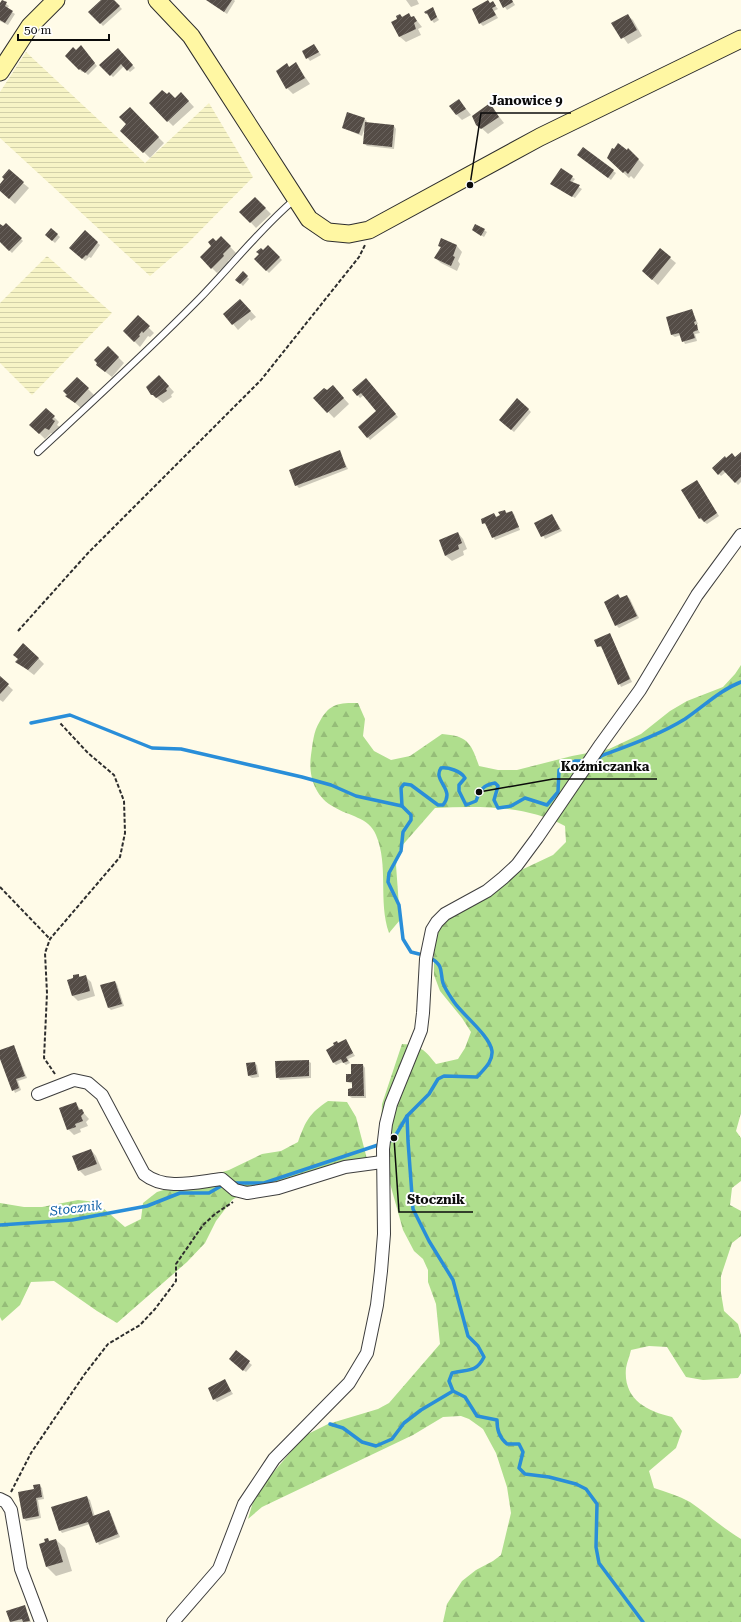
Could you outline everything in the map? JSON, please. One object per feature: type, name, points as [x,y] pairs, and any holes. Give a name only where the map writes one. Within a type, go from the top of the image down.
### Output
[{"type":"street","points":[[0,72],[30,26],[56,0]]},
{"type":"street","points":[[158,0],[191,36],[309,219],[328,232],[349,234],[369,230],[540,137],[741,39]]},
{"type":"street","points":[[173,1622],[219,1568],[244,1504],[274,1459],[336,1398],[361,1366],[367,1353],[377,1305],[384,1234],[382,1162],[386,1124],[391,1104],[421,1030],[424,1013],[426,958],[432,930],[445,914],[487,890],[517,865],[538,838],[592,757],[640,690],[697,595],[741,535]]},
{"type":"street","points":[[38,1094],[65,1082],[74,1080],[88,1083],[102,1095],[144,1174],[152,1180],[172,1185],[222,1179],[235,1190],[247,1193],[278,1188],[345,1167],[382,1162]]},
{"type":"street","points":[[3,1501],[11,1510],[21,1569],[41,1622]]},
{"type":"lane","points":[[38,452],[122,375],[199,298],[274,217],[296,199]]},
{"type":"path","points":[[18,631],[88,553],[260,380],[359,257]]},
{"type":"path","points":[[60,723],[88,753],[114,775],[124,801],[126,833],[120,856],[50,939],[45,953],[47,993],[44,1058],[55,1074],[65,1082]]},
{"type":"path","points":[[0,887],[50,939]]},
{"type":"path","points":[[3,1501],[31,1453],[108,1344],[140,1325],[155,1309],[176,1281],[176,1264],[203,1225],[215,1214],[247,1193]]},
{"type":"shaded area","points":[[26,52],[145,163],[209,103],[253,177],[186,245],[150,276],[0,138],[0,92]]},
{"type":"shaded area","points":[[47,256],[112,313],[32,395],[0,363],[0,303]]},
{"type":"green space","points":[[741,665],[741,1113],[736,1131],[741,1138],[741,1181],[732,1188],[730,1205],[741,1211],[741,1236],[732,1243],[721,1276],[721,1293],[724,1311],[738,1324],[741,1335],[741,1373],[738,1378],[703,1380],[686,1377],[667,1347],[649,1346],[631,1350],[626,1368],[626,1379],[632,1396],[638,1402],[653,1411],[672,1417],[682,1431],[676,1448],[649,1471],[654,1488],[690,1502],[741,1539],[741,1622],[443,1622],[447,1604],[462,1581],[476,1570],[501,1555],[511,1513],[507,1487],[496,1453],[483,1429],[469,1419],[461,1416],[443,1417],[413,1435],[262,1507],[248,1519],[253,1502],[267,1480],[304,1436],[328,1424],[378,1409],[389,1403],[440,1344],[436,1304],[428,1282],[428,1270],[423,1259],[414,1251],[403,1230],[386,1169],[381,1128],[382,1104],[402,1044],[422,1049],[436,1064],[458,1059],[465,1048],[471,1032],[462,1018],[440,991],[434,975],[434,939],[441,923],[485,887],[553,855],[566,842],[565,826],[534,814],[502,808],[435,808],[400,848],[396,865],[400,920],[389,933],[384,909],[382,859],[376,835],[368,824],[327,803],[318,792],[312,778],[310,763],[315,733],[324,715],[331,707],[345,703],[358,703],[365,719],[363,736],[374,751],[391,760],[410,756],[442,734],[457,736],[467,742],[473,751],[479,766],[498,770],[517,770],[572,756],[609,749],[641,734],[670,711],[687,701],[723,687]]},
{"type":"green space","points":[[328,1101],[347,1102],[356,1117],[367,1159],[247,1190],[232,1200],[216,1221],[205,1243],[187,1262],[117,1323],[54,1281],[31,1282],[20,1305],[2,1321],[0,1317],[0,1203],[24,1207],[42,1207],[78,1200],[96,1202],[125,1227],[141,1219],[143,1203],[157,1192],[229,1170],[262,1154],[281,1151],[298,1142],[303,1128],[309,1118],[316,1110]]},
{"type":"building","points":[[2,0],[7,2],[5,6],[13,11],[5,23],[0,20],[0,3]]},
{"type":"building","points":[[101,0],[114,0],[120,6],[100,24],[88,12]]},
{"type":"building","points":[[206,0],[232,0],[224,12]]},
{"type":"building","points":[[488,0],[490,3],[493,1],[496,6],[492,8],[496,15],[479,24],[472,9]]},
{"type":"building","points":[[499,0],[512,0],[513,2],[503,8]]},
{"type":"building","points":[[433,7],[437,17],[431,21],[427,13],[426,14],[424,12]]},
{"type":"building","points":[[409,13],[411,17],[414,16],[417,21],[414,23],[416,29],[399,37],[391,22],[397,19],[396,16],[400,14],[402,17]]},
{"type":"building","points":[[628,14],[637,30],[621,39],[611,23]]},
{"type":"building","points":[[314,44],[319,52],[306,59],[302,51]]},
{"type":"building","points":[[81,45],[95,63],[85,73],[80,69],[79,70],[65,56],[73,47],[76,50]]},
{"type":"building","points":[[118,48],[133,65],[127,71],[121,64],[110,76],[99,65]]},
{"type":"building","points":[[296,62],[305,78],[286,89],[276,71],[287,63],[289,67]]},
{"type":"building","points":[[162,90],[167,94],[169,92],[175,98],[181,92],[189,101],[167,122],[149,103]]},
{"type":"building","points":[[459,99],[466,109],[456,115],[449,106]]},
{"type":"building","points":[[490,103],[499,117],[481,129],[476,125],[472,116]]},
{"type":"building","points":[[130,107],[159,137],[143,153],[120,131],[126,124],[119,117]]},
{"type":"building","points":[[347,112],[365,118],[359,134],[342,128]]},
{"type":"building","points":[[365,122],[394,125],[392,147],[363,144]]},
{"type":"building","points":[[618,143],[627,150],[628,148],[639,159],[628,174],[625,171],[623,173],[607,158],[612,148],[614,149]]},
{"type":"building","points":[[583,147],[614,170],[608,178],[577,155]]},
{"type":"building","points":[[561,168],[573,176],[570,181],[580,185],[572,197],[550,184]]},
{"type":"building","points":[[9,169],[24,182],[9,199],[0,191],[0,184],[4,179],[2,177]]},
{"type":"building","points":[[255,197],[266,208],[250,223],[239,212]]},
{"type":"building","points":[[6,223],[22,238],[9,251],[0,242],[0,224],[3,226]]},
{"type":"building","points":[[475,224],[485,229],[481,236],[472,230]]},
{"type":"building","points":[[51,228],[58,234],[52,241],[45,235]]},
{"type":"building","points":[[85,230],[98,242],[87,256],[86,255],[82,259],[69,248]]},
{"type":"building","points":[[221,236],[231,246],[223,254],[224,256],[211,269],[200,257],[211,246],[208,242],[213,238],[216,241]]},
{"type":"building","points":[[441,238],[457,245],[453,256],[455,257],[451,266],[434,258],[441,247],[438,246]]},
{"type":"building","points":[[268,245],[280,257],[266,271],[254,259],[259,254],[256,252],[261,248],[263,250]]},
{"type":"building","points":[[660,248],[671,257],[652,280],[642,271]]},
{"type":"building","points":[[243,271],[248,276],[240,284],[235,280]]},
{"type":"building","points":[[240,299],[251,311],[232,325],[223,314]]},
{"type":"building","points":[[692,309],[696,321],[694,322],[695,325],[697,324],[698,330],[693,332],[695,338],[682,342],[679,333],[671,335],[666,317]]},
{"type":"building","points":[[138,315],[150,326],[143,333],[142,331],[139,335],[140,336],[134,342],[123,331]]},
{"type":"building","points":[[108,346],[119,357],[105,372],[96,365],[97,363],[94,360]]},
{"type":"building","points":[[159,375],[169,386],[166,389],[167,391],[156,398],[151,395],[146,387]]},
{"type":"building","points":[[77,377],[89,388],[75,403],[65,396],[67,395],[63,391]]},
{"type":"building","points":[[366,378],[396,414],[367,438],[358,427],[376,411],[361,393],[357,396],[352,390]]},
{"type":"building","points":[[333,385],[344,398],[327,413],[313,398],[324,388],[327,390]]},
{"type":"building","points":[[517,398],[529,409],[511,430],[499,420]]},
{"type":"building","points":[[46,408],[55,416],[52,419],[55,421],[49,430],[45,428],[39,434],[29,425]]},
{"type":"building","points":[[340,450],[346,467],[295,486],[289,470]]},
{"type":"building","points":[[741,452],[741,477],[735,483],[723,470],[718,475],[712,468],[725,456],[726,458],[732,453],[735,457]]},
{"type":"building","points":[[697,480],[717,513],[704,522],[701,518],[699,519],[681,490]]},
{"type":"building","points":[[505,510],[506,513],[512,511],[519,527],[492,538],[485,523],[482,524],[481,519],[494,513],[496,517],[500,515],[498,512]]},
{"type":"building","points":[[552,514],[560,529],[541,537],[534,523]]},
{"type":"building","points":[[458,532],[462,543],[458,545],[459,549],[445,556],[439,540]]},
{"type":"building","points":[[618,594],[620,598],[627,595],[637,616],[615,626],[604,602]]},
{"type":"building","points":[[610,633],[630,679],[618,685],[601,646],[597,647],[594,640]]},
{"type":"building","points":[[23,643],[39,658],[28,670],[15,662],[18,659],[13,655]]},
{"type":"building","points":[[0,676],[9,684],[0,694]]},
{"type":"building","points":[[79,974],[79,977],[86,975],[90,991],[72,996],[67,980],[73,978],[73,975]]},
{"type":"building","points":[[115,981],[122,1004],[108,1008],[100,985]]},
{"type":"building","points":[[346,1039],[353,1053],[346,1057],[348,1061],[343,1063],[341,1059],[333,1063],[326,1050],[334,1045],[333,1043],[337,1041],[338,1043]]},
{"type":"building","points":[[14,1045],[25,1076],[16,1079],[19,1088],[12,1091],[0,1059],[0,1050]]},
{"type":"building","points":[[309,1060],[309,1076],[276,1078],[275,1061]]},
{"type":"building","points":[[255,1062],[257,1074],[248,1076],[246,1063]]},
{"type":"building","points":[[351,1064],[363,1064],[364,1096],[348,1096],[348,1089],[352,1088],[352,1082],[346,1082],[346,1074],[351,1074]]},
{"type":"building","points":[[76,1102],[79,1110],[82,1109],[84,1113],[81,1116],[83,1121],[75,1124],[76,1127],[67,1130],[59,1108]]},
{"type":"building","points":[[91,1149],[97,1164],[78,1171],[72,1156]]},
{"type":"building","points":[[236,1350],[250,1361],[243,1371],[229,1359]]},
{"type":"building","points":[[225,1379],[231,1391],[213,1400],[208,1388]]},
{"type":"building","points":[[40,1484],[42,1497],[36,1498],[39,1516],[23,1519],[18,1492],[34,1489],[33,1485]]},
{"type":"building","points":[[87,1496],[93,1516],[109,1510],[118,1534],[96,1543],[88,1522],[59,1531],[51,1507]]},
{"type":"building","points":[[48,1538],[49,1541],[56,1539],[63,1562],[46,1567],[39,1544],[45,1542],[44,1539]]},
{"type":"building","points":[[25,1605],[30,1621],[23,1622],[22,1619],[10,1622],[6,1611]]},
{"type":"waterway","points":[[596,761],[601,756],[675,725],[719,694],[741,682]]},
{"type":"waterway","points":[[31,723],[70,715],[152,748],[181,749],[302,777],[331,785],[356,796],[402,806]]},
{"type":"waterway","points":[[419,954],[411,952],[403,939],[399,905],[388,882],[389,873],[401,851],[403,832],[411,820],[411,815],[402,806],[401,788],[404,784],[411,785],[438,805],[443,805],[447,794],[439,777],[439,773],[441,768],[447,768],[457,771],[465,778],[459,785],[459,791],[466,805],[476,801],[479,794],[485,787],[495,783],[498,786],[494,800],[498,808],[511,806],[525,798],[547,805],[558,792],[559,770],[575,761],[584,761]]},
{"type":"waterway","points":[[390,1141],[394,1138],[407,1116],[429,1094],[438,1079],[444,1076],[477,1077],[488,1065],[492,1055],[490,1045],[486,1039],[454,1002],[443,983],[440,967],[432,959]]},
{"type":"waterway","points":[[407,1116],[413,1209],[429,1241],[453,1280],[468,1336],[478,1346],[484,1357],[475,1368],[452,1373],[449,1381],[453,1391],[465,1397],[477,1416],[497,1420],[499,1433],[507,1444],[519,1444],[523,1452],[519,1468],[525,1474],[549,1477],[576,1484],[586,1489],[597,1504],[596,1547],[599,1563],[643,1622]]},
{"type":"waterway","name":"Stocznik","points":[[235,1183],[264,1183],[381,1144]]},
{"type":"waterway","name":"Stocznik","points":[[0,1225],[72,1220],[147,1206],[180,1193],[209,1193],[221,1186]]},
{"type":"waterway","points":[[330,1424],[343,1428],[362,1442],[376,1446],[392,1439],[404,1423],[421,1410],[453,1391]]},
{"type":"place","name":"Janowice 9","points":[[470,185]]},
{"type":"place","name":"Koźmiczanka","points":[[479,792]]},
{"type":"place","name":"Stocznik","points":[[394,1138]]}]
